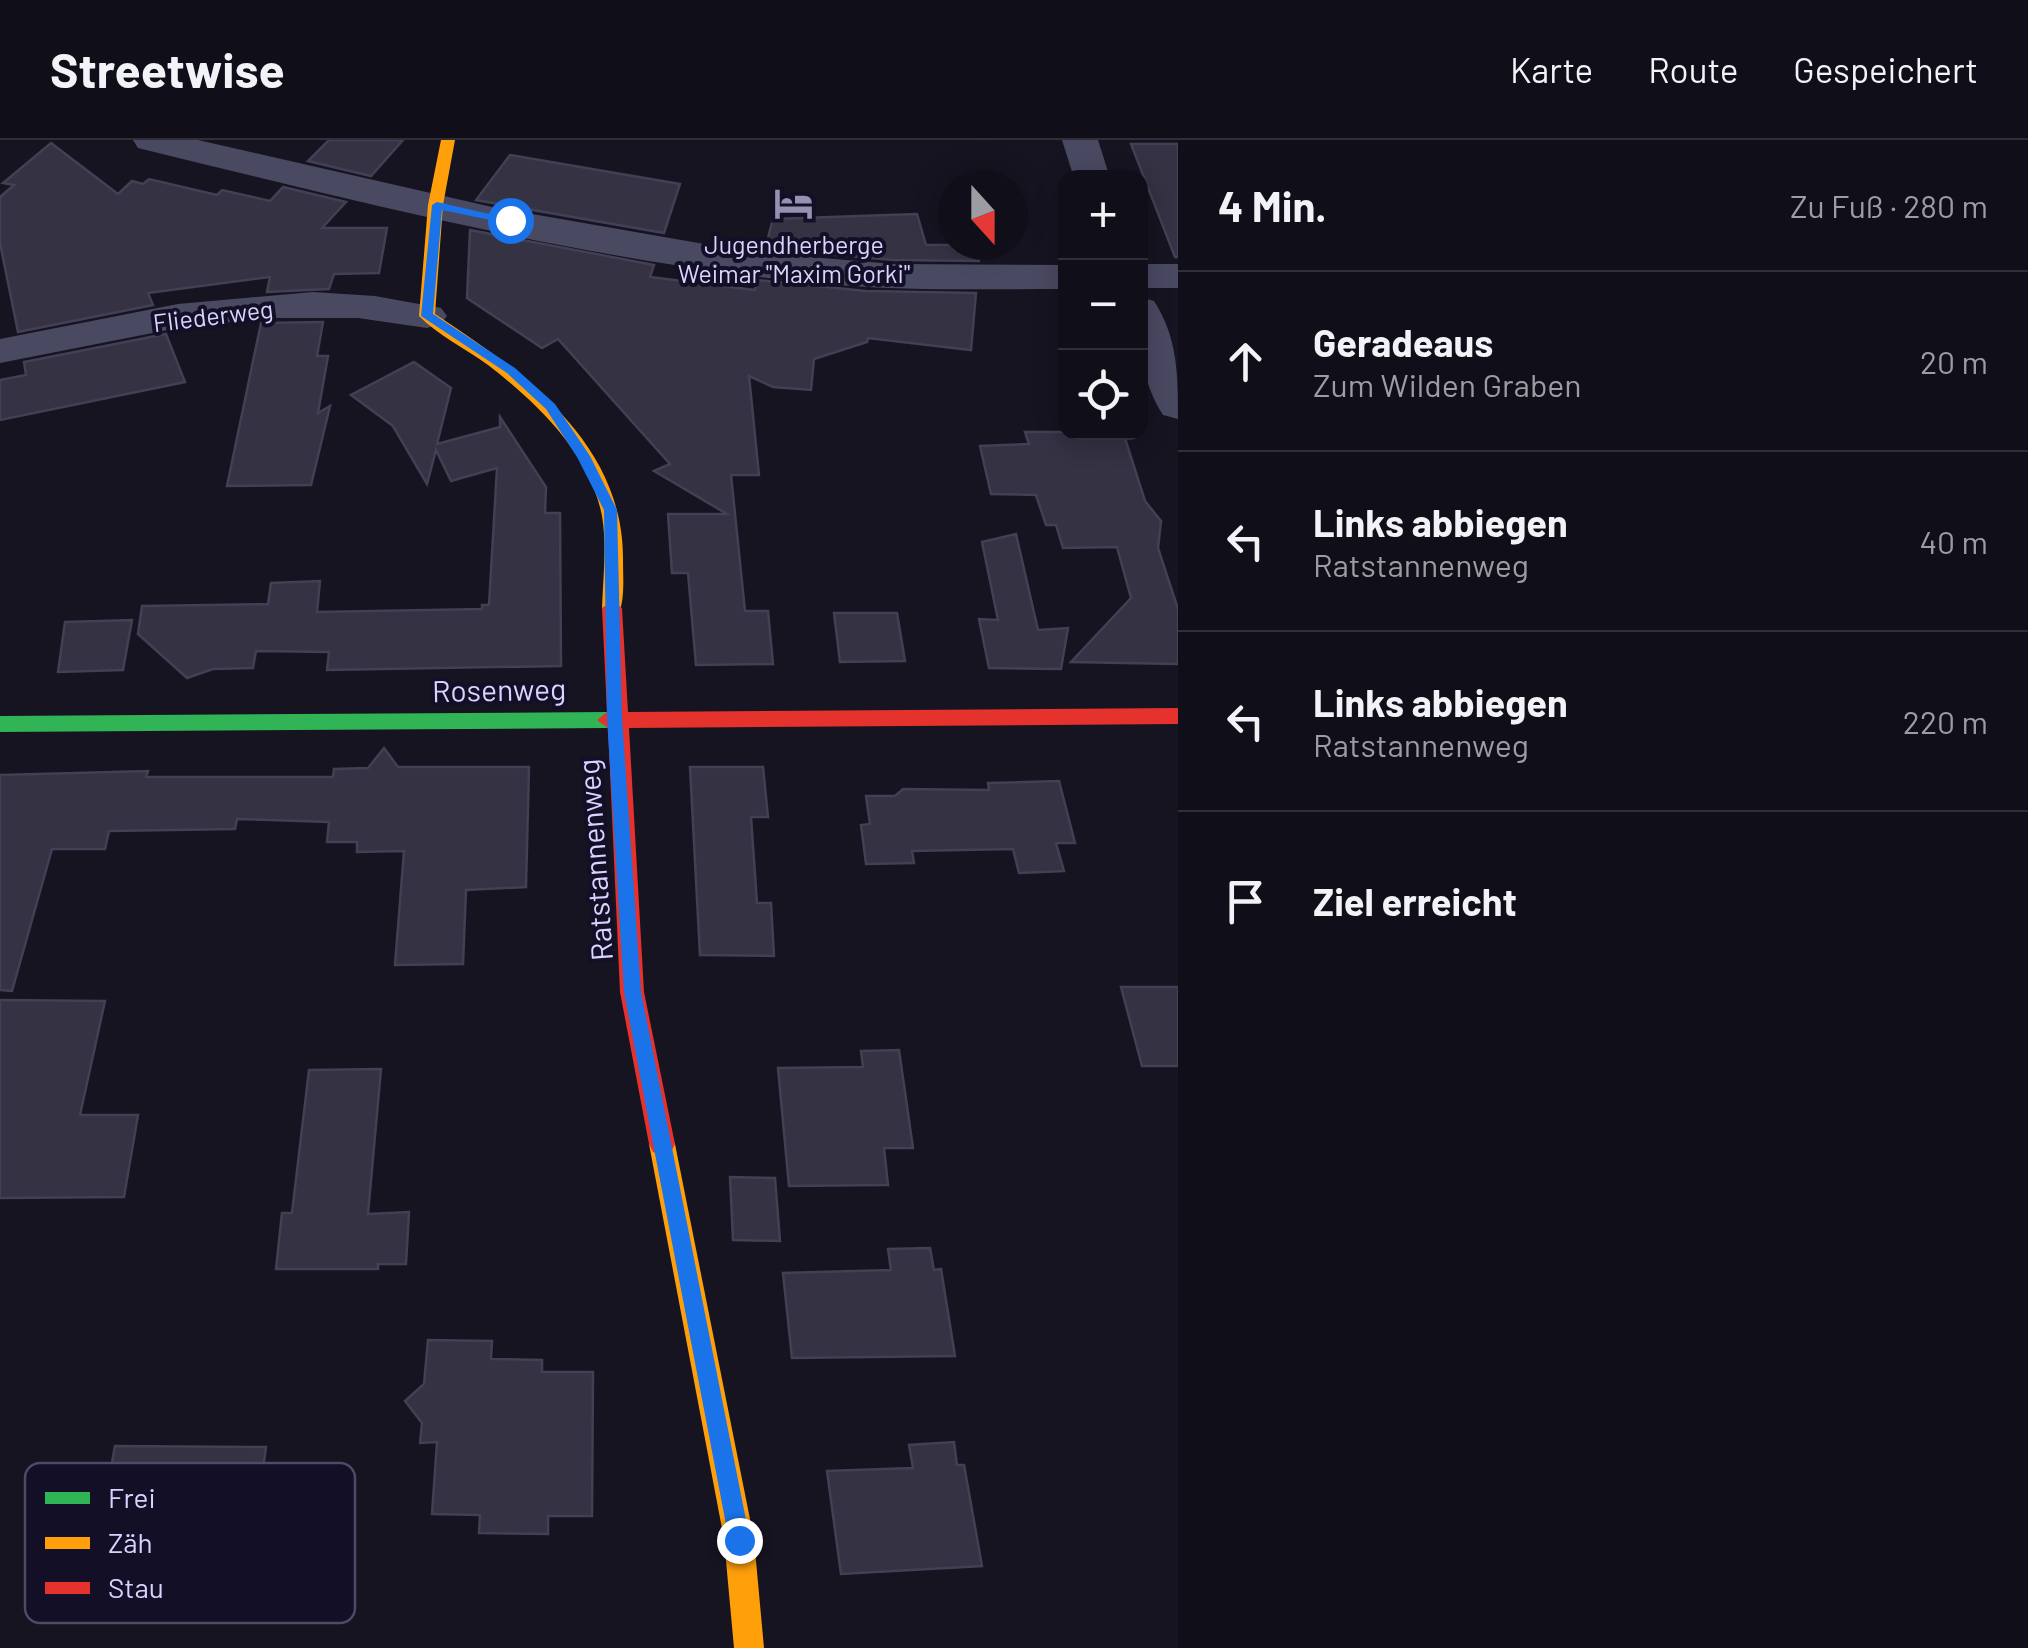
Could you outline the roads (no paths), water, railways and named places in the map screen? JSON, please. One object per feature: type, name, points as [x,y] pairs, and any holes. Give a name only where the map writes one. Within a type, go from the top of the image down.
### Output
[{"type":"street","points":[[151,140],[437,205],[671,252],[795,268],[929,278],[1058,277]]},
{"type":"street","points":[[427,316],[437,205],[435,184],[448,140]]},
{"type":"street","points":[[1080,140],[1089,170]]},
{"type":"street","points":[[1148,276],[1178,276]]},
{"type":"street","name":"Fliederweg","points":[[0,351],[209,312],[290,305],[359,306],[427,316]]},
{"type":"street","name":"Ratstannenweg","points":[[427,316],[511,371],[551,406],[584,456],[610,510],[615,718],[632,992],[739,1540],[750,1648]]},
{"type":"street","points":[[1148,330],[1178,406]]},
{"type":"street","name":"Rosenweg","points":[[0,724],[1178,716]]},
{"type":"place","name":"Jugendherberge Weimar \"Maxim Gorki\"","points":[[794,203]]}]
